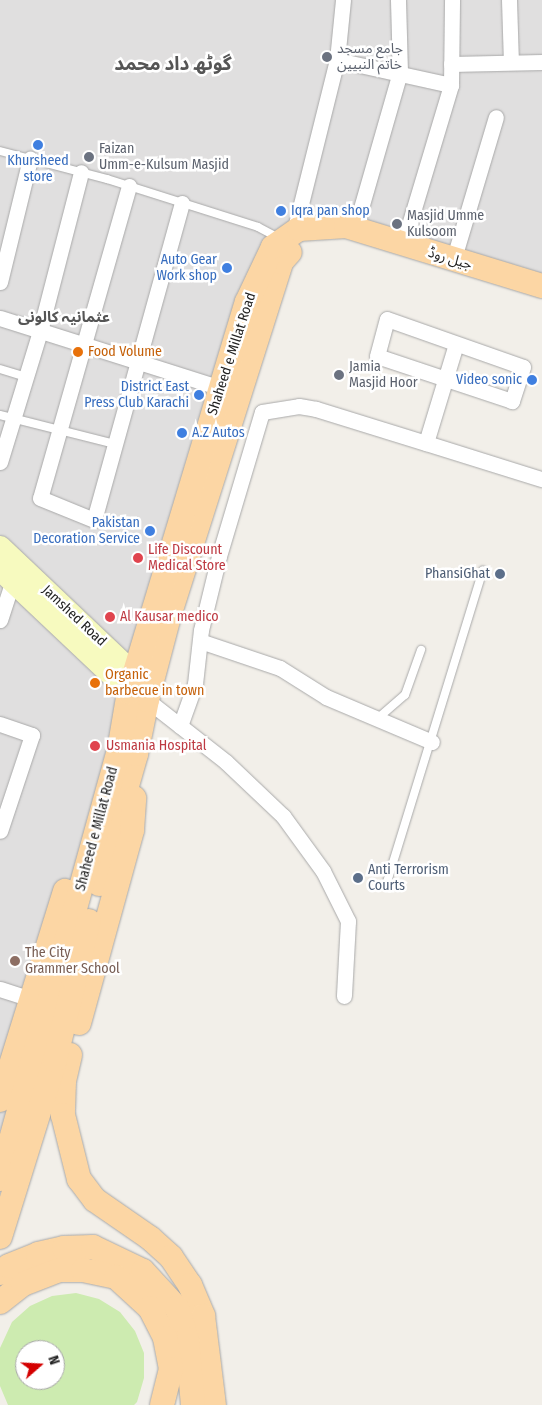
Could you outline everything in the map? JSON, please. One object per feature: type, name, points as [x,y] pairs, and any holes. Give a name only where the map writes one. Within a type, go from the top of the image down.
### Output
[{"type":"main road","points":[[289,236],[300,229],[330,227]]},
{"type":"main road","name":"Shaheed e Millat Road","points":[[128,750],[139,688],[230,391],[282,262],[289,252],[330,227]]},
{"type":"main road","name":"جیل روڈ","points":[[330,227],[355,229],[453,261],[542,286]]},
{"type":"main road","name":"Shaheed e Millat Road","points":[[230,391],[247,302],[273,247],[289,236]]},
{"type":"main road","name":"Jamshed Road","points":[[0,546],[139,688]]},
{"type":"main road","name":"Jamshed Road","points":[[6,576],[139,688]]},
{"type":"main road","points":[[0,1179],[30,1073],[41,996],[105,754],[128,750]]},
{"type":"main road","points":[[0,1237],[55,1060],[128,750]]},
{"type":"main road","points":[[128,750],[132,830],[68,1065],[63,1115],[79,1178],[95,1200],[150,1238],[171,1256],[190,1285],[203,1316],[214,1405]]},
{"type":"main road","points":[[0,1100],[41,996]]},
{"type":"main road","points":[[0,1274],[9,1266],[38,1254],[64,1248],[93,1248],[143,1271],[177,1308],[187,1339],[193,1405]]},
{"type":"main road","points":[[0,1302],[23,1284],[60,1270],[84,1270],[116,1277],[150,1308],[165,1338],[171,1370],[162,1405]]},
{"type":"street","points":[[289,236],[337,60],[343,0]]},
{"type":"street","points":[[355,229],[400,72],[398,0]]},
{"type":"street","points":[[403,244],[451,85],[452,0]]},
{"type":"street","points":[[509,0],[512,62]]},
{"type":"street","points":[[337,60],[400,72],[451,85]]},
{"type":"street","points":[[451,64],[542,62]]},
{"type":"street","points":[[453,261],[496,117]]},
{"type":"street","points":[[0,282],[30,159]]},
{"type":"street","points":[[0,462],[7,417],[26,377],[40,332],[82,172]]},
{"type":"street","points":[[129,186],[40,498],[94,520],[182,203]]},
{"type":"street","points":[[0,318],[230,391]]},
{"type":"street","points":[[387,319],[523,367],[512,401],[444,380],[377,356],[387,319]]},
{"type":"street","points":[[426,443],[456,344]]},
{"type":"street","points":[[180,726],[195,684],[200,641],[219,556],[262,412],[299,406],[316,409],[541,479]]},
{"type":"street","points":[[0,620],[6,576]]},
{"type":"street","points":[[200,641],[280,668],[326,697],[432,742]]},
{"type":"street","points":[[139,688],[180,726],[226,762],[283,816],[323,871],[348,921],[344,996]]},
{"type":"street","points":[[0,724],[32,735],[0,831]]},
{"type":"street","points":[[0,989],[41,996]]},
{"type":"lane","points":[[0,151],[82,172],[289,236]]},
{"type":"lane","points":[[0,369],[26,377]]},
{"type":"lane","points":[[7,417],[115,444]]},
{"type":"lane","points":[[387,882],[432,742],[483,570]]},
{"type":"lane","points":[[377,719],[405,695],[421,650]]},
{"type":"shaded area","points":[[0,0],[542,0],[542,293],[304,224],[0,1174]]},
{"type":"green space","points":[[76,1293],[99,1299],[120,1312],[135,1331],[144,1353],[144,1378],[137,1402],[134,1405],[8,1405],[0,1386],[0,1348],[12,1322],[30,1306],[52,1296]]},
{"type":"place","name":"جامع مسجد خاتم النبیین","points":[[327,57]]},
{"type":"place","name":"Khursheed store","points":[[38,145]]},
{"type":"place","name":"Faizan Umm-e-Kulsum Masjid","points":[[89,157]]},
{"type":"place","name":"Iqra pan shop","points":[[281,211]]},
{"type":"place","name":"Masjid Umme Kulsoom","points":[[397,224]]},
{"type":"place","name":"Auto Gear Work shop","points":[[227,268]]},
{"type":"place","name":"Food Volume","points":[[78,352]]},
{"type":"place","name":"Jamia Masjid Hoor","points":[[339,375]]},
{"type":"place","name":"Video sonic","points":[[532,380]]},
{"type":"place","name":"District East Press Club Karachi","points":[[199,395]]},
{"type":"place","name":"A.Z Autos","points":[[182,433]]},
{"type":"place","name":"Pakistan Decoration Service","points":[[150,531]]},
{"type":"place","name":"Life Discount Medical Store","points":[[138,558]]},
{"type":"place","name":"PhansiGhat","points":[[500,574]]},
{"type":"place","name":"Al Kausar medico","points":[[110,617]]},
{"type":"place","name":"Organic barbecue in town","points":[[95,683]]},
{"type":"place","name":"Usmania Hospital","points":[[95,746]]},
{"type":"place","name":"Anti Terrorism Courts","points":[[358,878]]},
{"type":"place","name":"The City Grammer School","points":[[15,961]]},
{"type":"district","name":"گوٹھ داد محمد","points":[[173,64]]},
{"type":"district","name":"عثمانیہ کالونی","points":[[64,318]]}]
